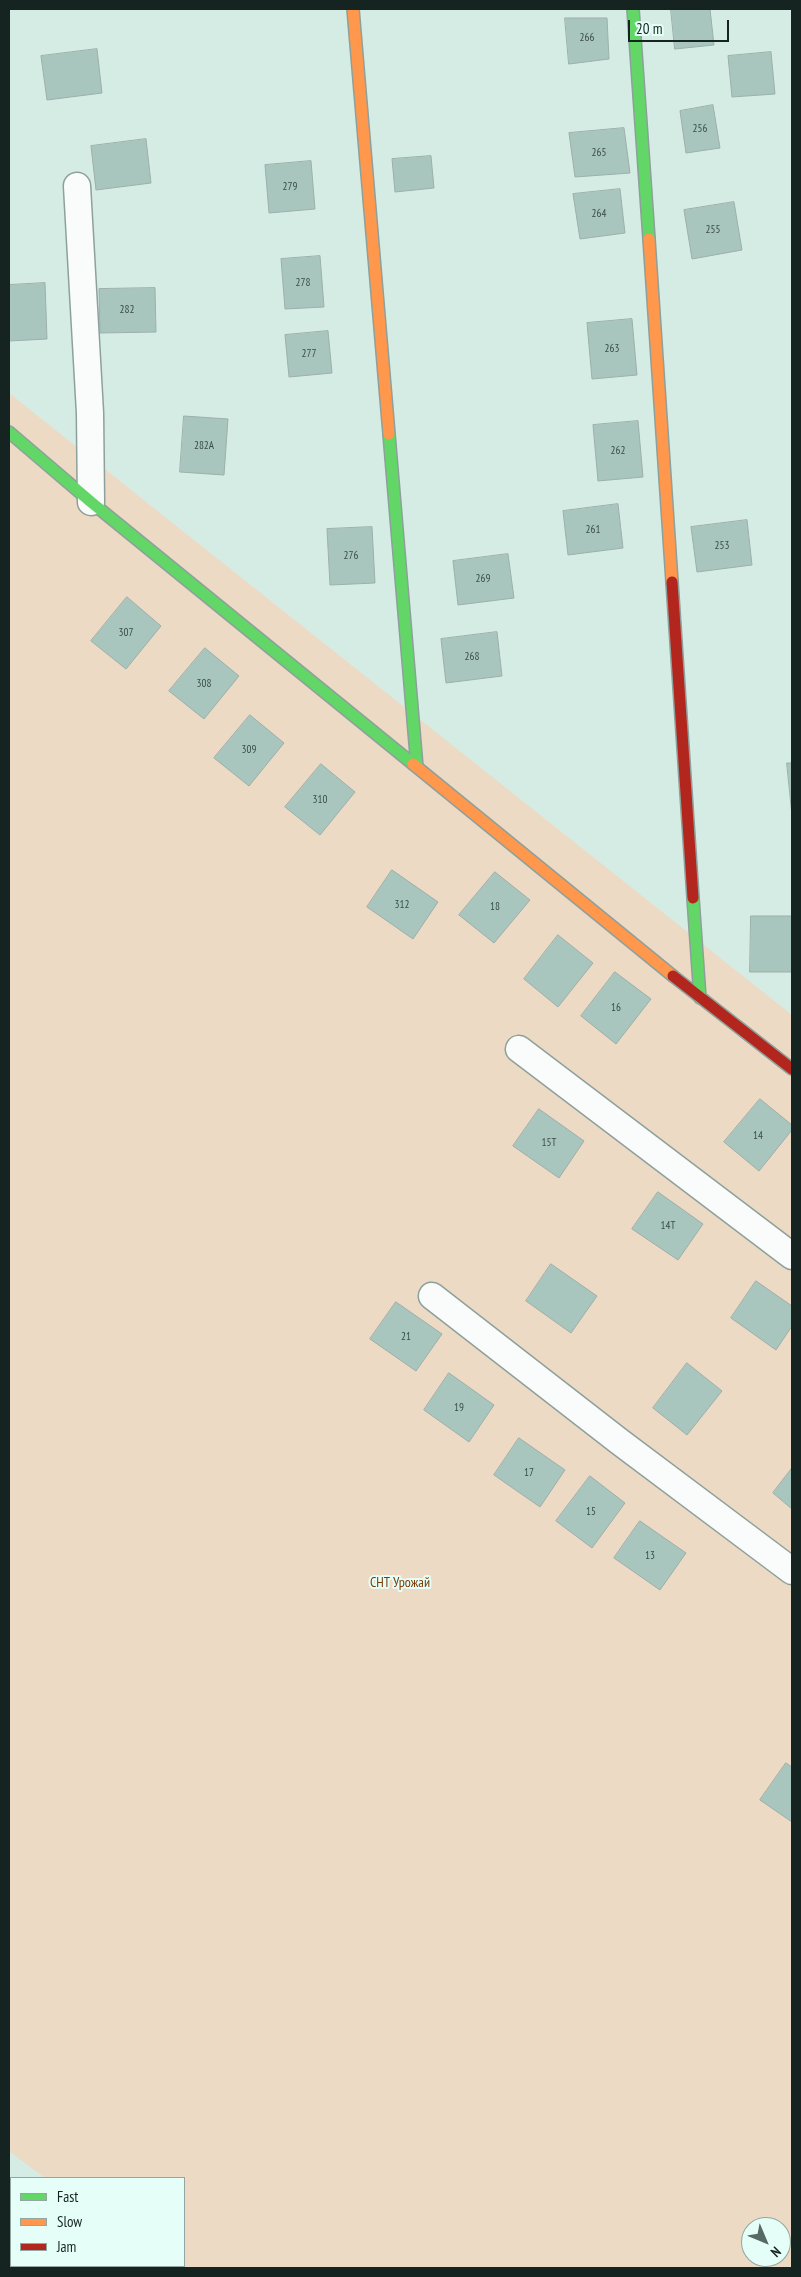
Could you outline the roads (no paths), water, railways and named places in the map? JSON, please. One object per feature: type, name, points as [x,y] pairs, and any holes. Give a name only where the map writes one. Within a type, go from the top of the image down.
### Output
[{"type":"street","points":[[354,9],[417,767]]},
{"type":"street","points":[[633,9],[700,998]]},
{"type":"street","points":[[77,186],[90,413],[91,502]]},
{"type":"street","points":[[9,432],[91,502],[700,998],[792,1070]]},
{"type":"street","points":[[519,1049],[792,1256]]},
{"type":"street","points":[[432,1296],[620,1442],[792,1571]]},
{"type":"park label","name":"СНТ Урожай","points":[[400,1583]]}]
